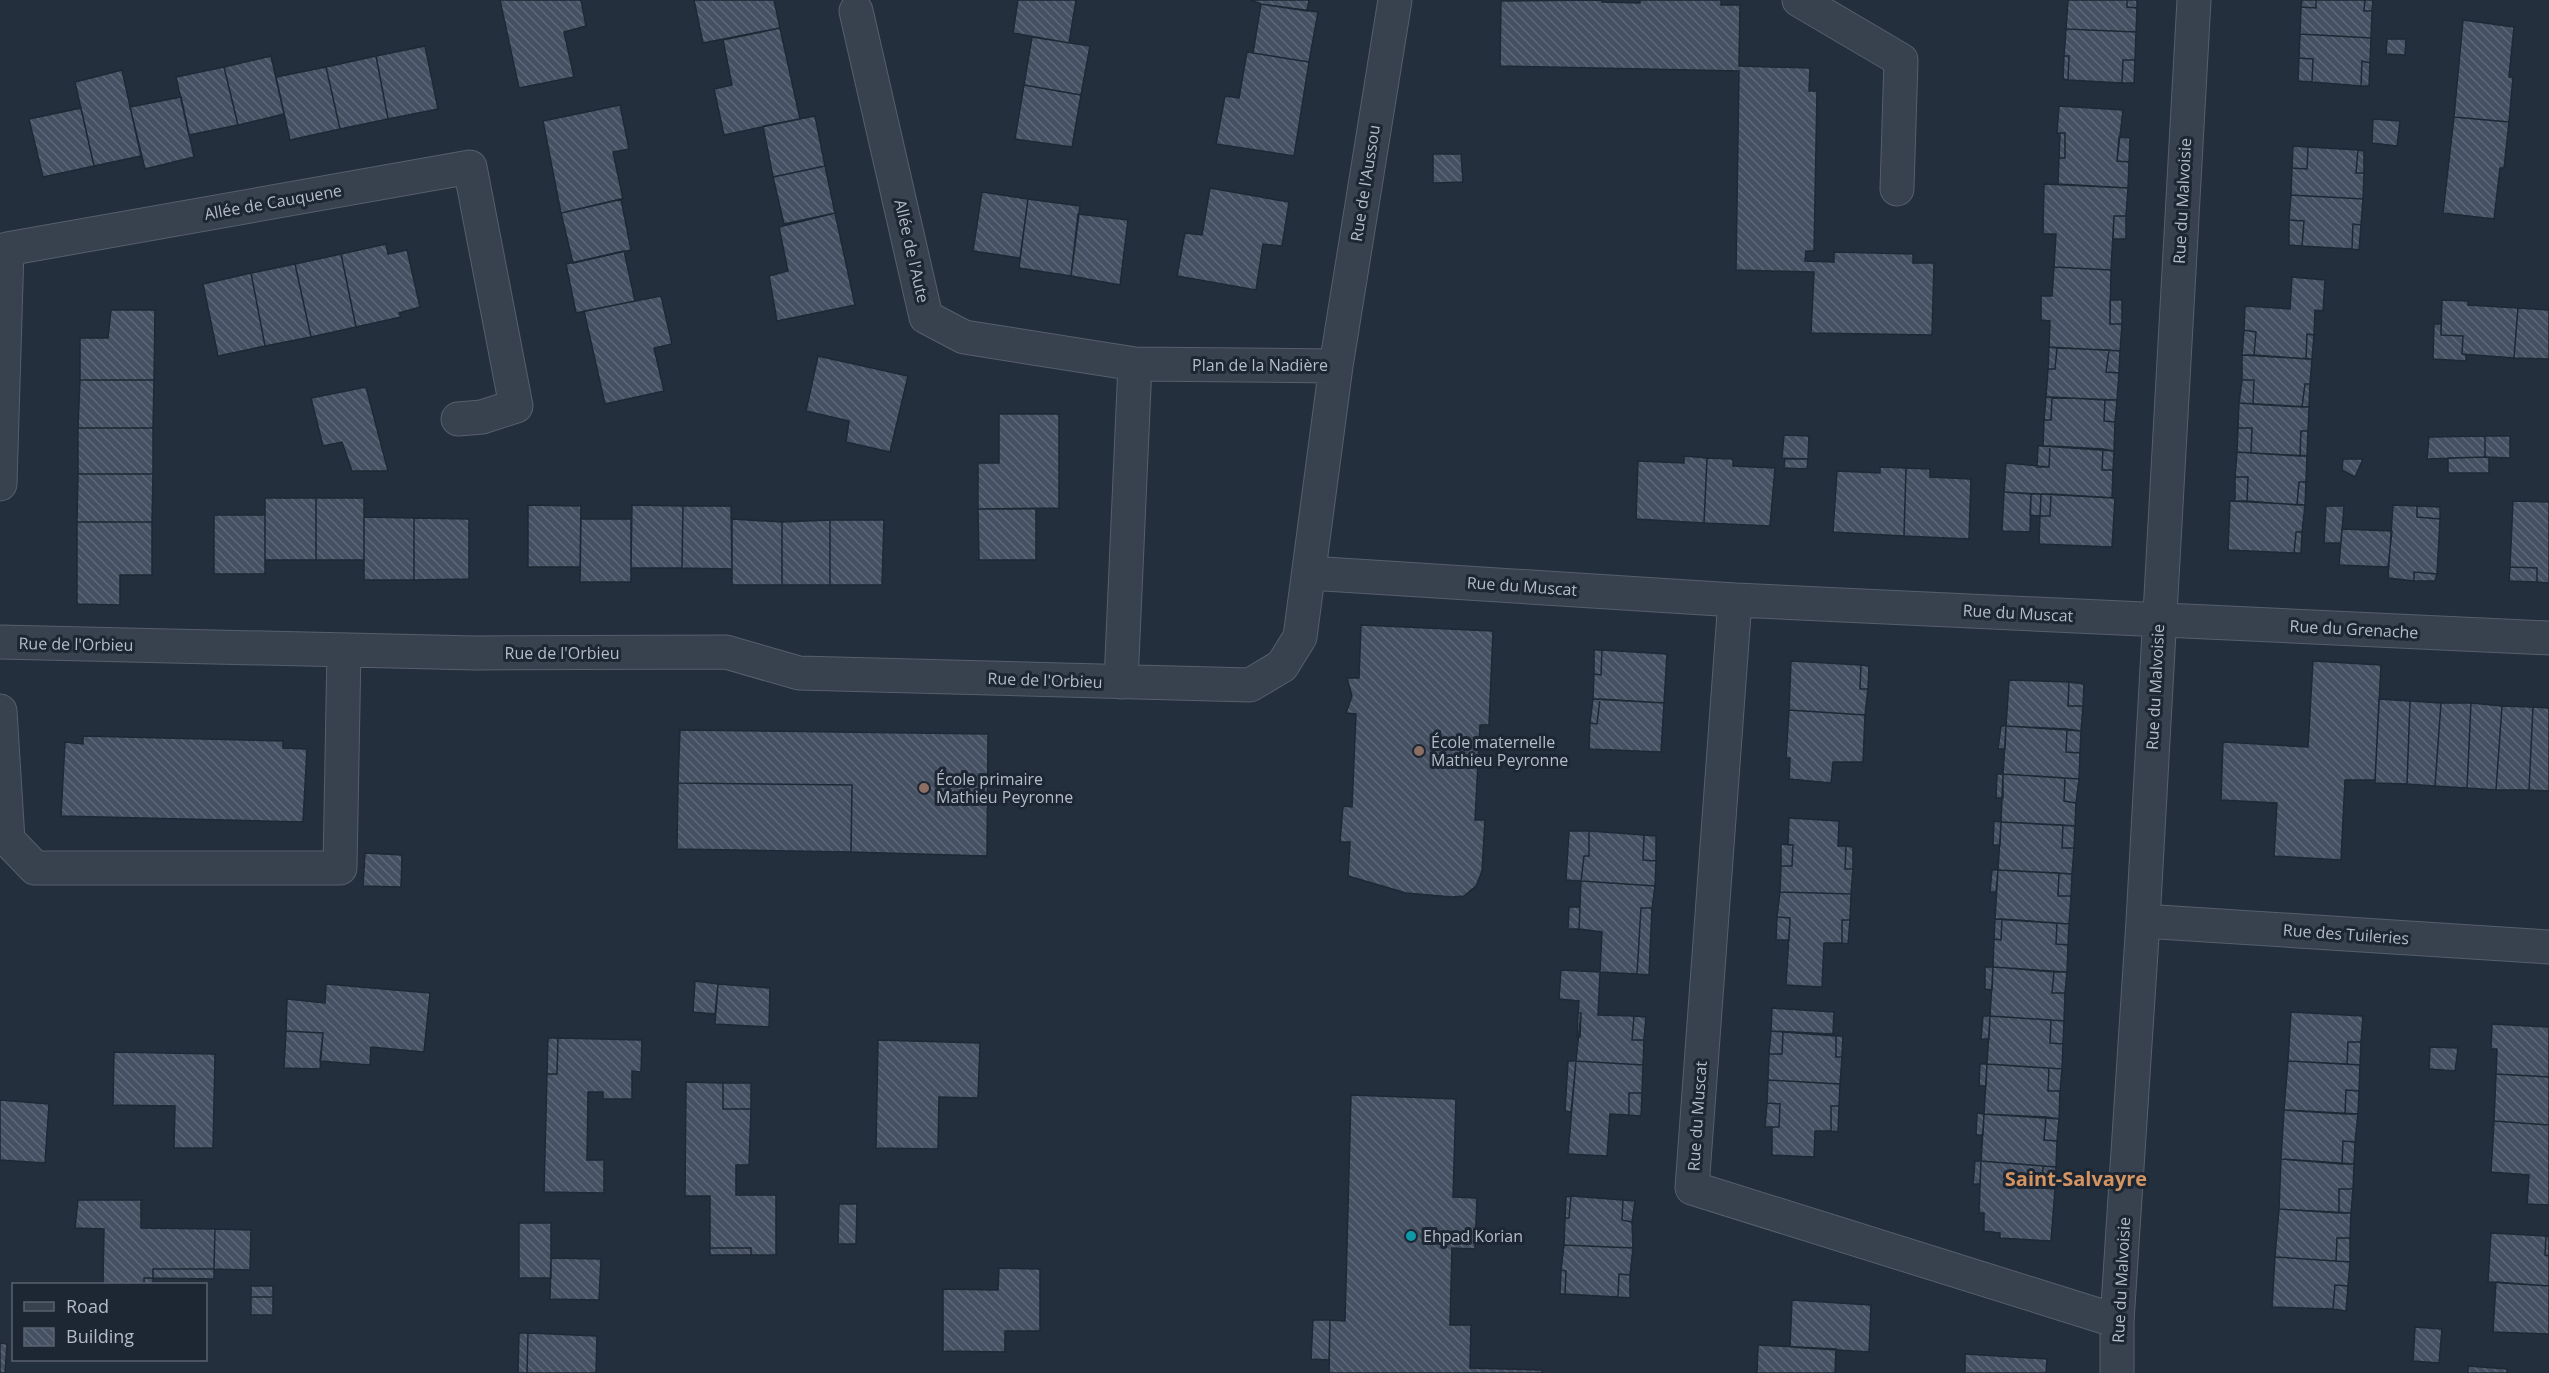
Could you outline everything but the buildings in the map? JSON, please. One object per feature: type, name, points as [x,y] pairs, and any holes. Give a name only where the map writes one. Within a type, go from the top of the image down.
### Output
[{"type":"street","name":"Rue de l'Aussou","points":[[1336,366],[1395,0]]},
{"type":"street","points":[[1799,0],[1901,60],[1897,189]]},
{"type":"street","name":"Rue du Malvoisie","points":[[2117,1373],[2117,1322],[2143,921],[2194,0]]},
{"type":"street","name":"Allée de l'Aute","points":[[856,11],[921,284],[926,317],[964,337],[1135,364]]},
{"type":"street","name":"Allée de Cauquene","points":[[0,484],[7,249],[470,167],[516,406],[482,417],[458,419]]},
{"type":"street","name":"Plan de la Nadière","points":[[1121,682],[1250,685],[1282,666],[1299,637],[1336,366],[1135,364]]},
{"type":"street","points":[[1121,682],[1135,364]]},
{"type":"street","name":"Rue du Muscat","points":[[1309,573],[1735,600],[2158,620]]},
{"type":"street","name":"Rue du Muscat","points":[[1735,600],[1692,1188],[2117,1322]]},
{"type":"street","name":"Rue du Grenache","points":[[2158,620],[2549,638]]},
{"type":"street","name":"Rue de l'Orbieu","points":[[0,642],[476,653],[726,652],[799,673],[1121,682]]},
{"type":"street","points":[[0,711],[9,840],[35,868],[340,868],[344,650]]},
{"type":"street","name":"Rue des Tuileries","points":[[2143,921],[2549,948]]},
{"type":"place","name":"École maternelle Mathieu Peyronne","points":[[1419,751]]},
{"type":"place","name":"École primaire Mathieu Peyronne","points":[[924,788]]},
{"type":"place","name":"Ehpad Korian","points":[[1411,1236]]},
{"type":"district","name":"Saint-Salvayre","points":[[2076,1179]]}]
